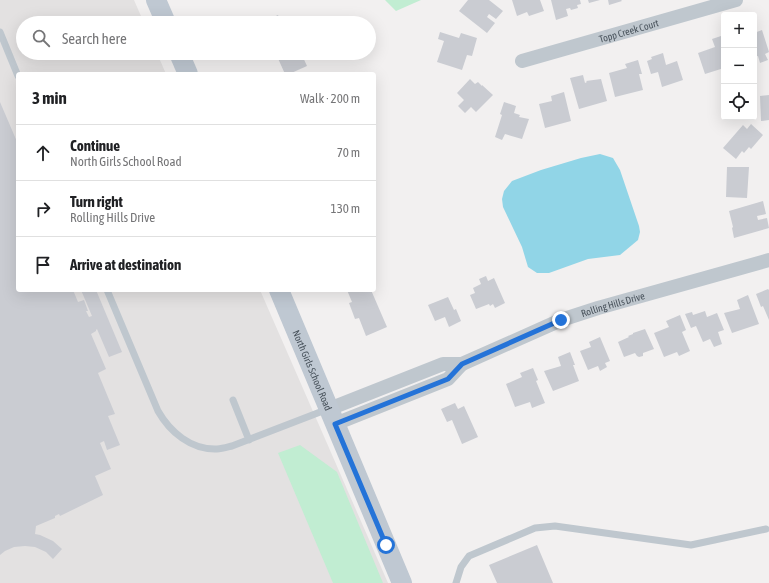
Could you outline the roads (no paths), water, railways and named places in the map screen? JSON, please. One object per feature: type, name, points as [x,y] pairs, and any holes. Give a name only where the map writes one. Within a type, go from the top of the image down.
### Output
[{"type":"main road","points":[[156,0],[163,16]]},
{"type":"main road","points":[[182,60],[187,72]]},
{"type":"main road","name":"North Girls School Road","points":[[280,292],[402,583]]},
{"type":"street","name":"Topp Creek Court","points":[[522,61],[736,0]]},
{"type":"street","name":"Rolling Hills Drive","points":[[332,416],[443,364],[462,364],[568,317],[769,260]]},
{"type":"lane","points":[[0,32],[16,72]]},
{"type":"lane","points":[[108,292],[152,399],[165,422],[174,433],[184,440],[194,445],[218,449],[332,416]]},
{"type":"lane","points":[[232,400],[249,440]]},
{"type":"lane","points":[[456,583],[461,567],[469,556],[535,528],[555,526],[691,545],[766,529]]},
{"type":"water","points":[[600,154],[613,158],[620,170],[639,226],[640,232],[638,240],[620,255],[588,259],[549,273],[537,273],[528,267],[522,247],[503,207],[502,199],[504,191],[512,181],[541,170]]}]
